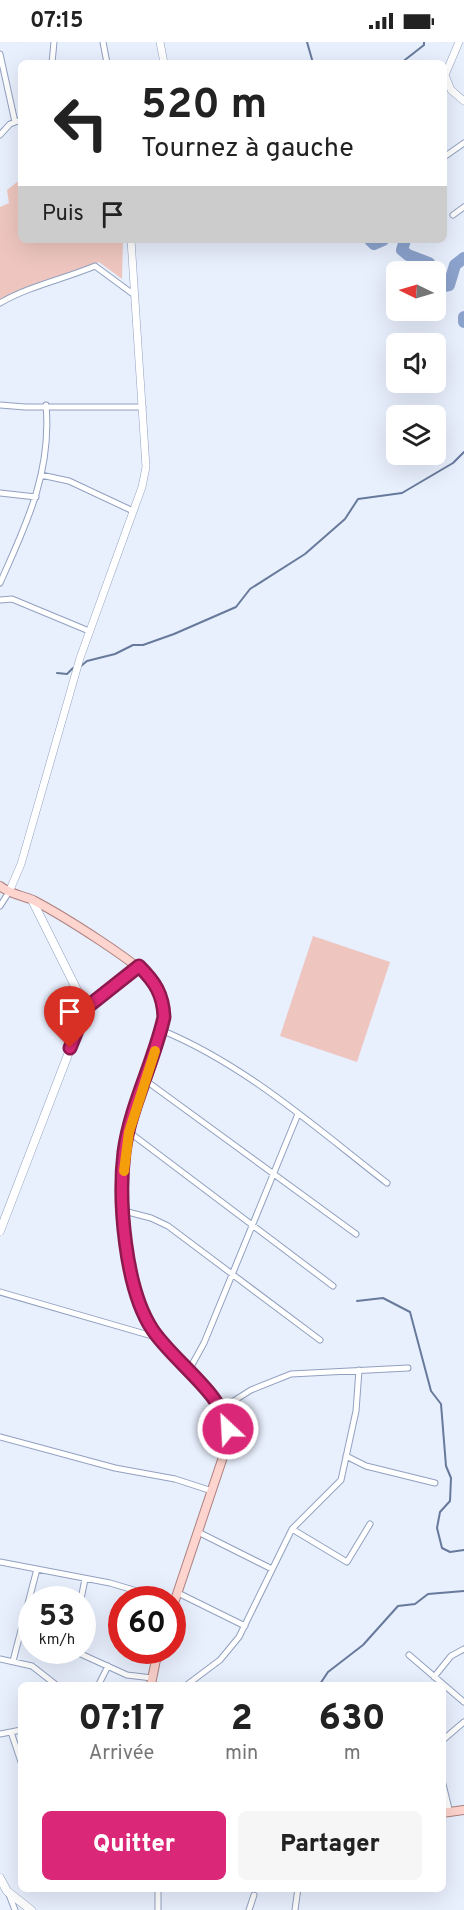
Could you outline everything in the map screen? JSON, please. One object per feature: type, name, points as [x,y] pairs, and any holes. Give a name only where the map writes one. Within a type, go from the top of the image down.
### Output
[{"type":"main road","points":[[0,886],[9,892],[32,900],[139,966],[157,986],[163,1000],[161,1030],[124,1153],[124,1211],[128,1262],[144,1314],[159,1338],[221,1409],[228,1429],[225,1451],[179,1586]]},
{"type":"main road","points":[[0,1231],[86,1008],[32,900]]},
{"type":"main road","points":[[152,1682],[155,1664]]},
{"type":"main road","points":[[446,1813],[464,1810]]},
{"type":"main road","points":[[0,1878],[7,1891],[31,1910]]},
{"type":"street","points":[[52,60],[54,42]]},
{"type":"street","points":[[103,42],[106,60]]},
{"type":"street","points":[[160,42],[163,60]]},
{"type":"street","points":[[447,66],[459,42]]},
{"type":"street","points":[[0,54],[18,121],[0,135]]},
{"type":"street","points":[[447,80],[451,90],[464,101]]},
{"type":"street","points":[[447,155],[464,143]]},
{"type":"street","points":[[453,215],[464,207]]},
{"type":"street","points":[[0,906],[21,864],[89,631],[134,511],[146,467],[131,243]]},
{"type":"street","points":[[0,303],[18,292],[56,282],[95,266],[133,294]]},
{"type":"street","points":[[0,405],[143,407]]},
{"type":"street","points":[[0,583],[36,497],[48,426],[46,405]]},
{"type":"street","points":[[41,475],[69,481],[134,511]]},
{"type":"street","points":[[0,493],[36,497]]},
{"type":"street","points":[[0,600],[12,599],[89,631]]},
{"type":"street","points":[[86,1008],[139,966]]},
{"type":"street","points":[[161,1030],[184,1039],[259,1084],[387,1183]]},
{"type":"street","points":[[146,1080],[275,1172],[356,1234]]},
{"type":"street","points":[[188,1372],[204,1343],[298,1114]]},
{"type":"street","points":[[129,1132],[333,1286]]},
{"type":"street","points":[[124,1211],[151,1218],[168,1226],[320,1340]]},
{"type":"street","points":[[0,1292],[159,1338]]},
{"type":"street","points":[[221,1409],[251,1390],[291,1374],[408,1368]]},
{"type":"street","points":[[191,1682],[220,1660],[245,1626],[292,1529],[341,1480],[356,1411],[359,1370]]},
{"type":"street","points":[[0,1437],[115,1468],[175,1479],[212,1491]]},
{"type":"street","points":[[346,1456],[366,1466],[435,1483]]},
{"type":"street","points":[[292,1529],[347,1562],[370,1524]]},
{"type":"street","points":[[198,1532],[272,1569]]},
{"type":"street","points":[[0,1562],[113,1586]]},
{"type":"street","points":[[13,1661],[37,1569]]},
{"type":"street","points":[[84,1586],[85,1579]]},
{"type":"street","points":[[186,1606],[245,1626]]},
{"type":"street","points":[[434,1677],[451,1656],[464,1649]]},
{"type":"street","points":[[410,1654],[440,1682]]},
{"type":"street","points":[[0,1659],[32,1666],[52,1682]]},
{"type":"street","points":[[96,1661],[127,1675],[152,1682]]},
{"type":"street","points":[[100,1682],[108,1666]]},
{"type":"street","points":[[446,1687],[464,1702]]},
{"type":"street","points":[[446,1737],[464,1722]]},
{"type":"street","points":[[0,1734],[18,1731]]},
{"type":"street","points":[[11,1732],[18,1753]]},
{"type":"street","points":[[7,1891],[15,1910]]},
{"type":"street","points":[[158,1892],[158,1910]]},
{"type":"street","points":[[295,1910],[297,1892]]},
{"type":"street","points":[[249,1910],[254,1894]]},
{"type":"shaded area","points":[[18,181],[18,243],[123,243],[122,279],[99,262],[17,293],[0,303],[0,207],[9,203],[7,190]]},
{"type":"shaded area","points":[[313,936],[390,962],[357,1062],[280,1036]]},
{"type":"waterway","points":[[307,42],[312,60]]},
{"type":"waterway","points":[[405,60],[424,45],[424,42]]},
{"type":"waterway","points":[[404,243],[402,250],[424,261]]},
{"type":"waterway","points":[[446,286],[449,285],[455,265],[464,258]]},
{"type":"waterway","points":[[464,317],[464,322]]},
{"type":"waterway","points":[[81,666],[87,661],[115,654],[133,645],[143,645],[174,634],[236,607],[250,589],[305,554],[345,519],[358,499],[402,493],[453,463],[464,452]]},
{"type":"waterway","points":[[57,673],[67,674],[73,668]]},
{"type":"waterway","points":[[357,1301],[383,1298],[410,1312],[431,1391],[441,1404],[446,1466],[451,1478],[450,1501],[440,1512],[437,1528],[442,1548],[450,1552],[464,1550]]},
{"type":"waterway","points":[[321,1682],[328,1672],[363,1645],[398,1606],[415,1604],[428,1594],[464,1591]]},
{"type":"slow traffic","points":[[124,1171],[124,1153],[129,1132],[155,1051]]},
{"type":"route","points":[[70,1048],[86,1008],[139,966],[157,986],[163,1000],[164,1017],[124,1153],[124,1211],[128,1262],[140,1306],[151,1329],[221,1409],[228,1429]]}]
